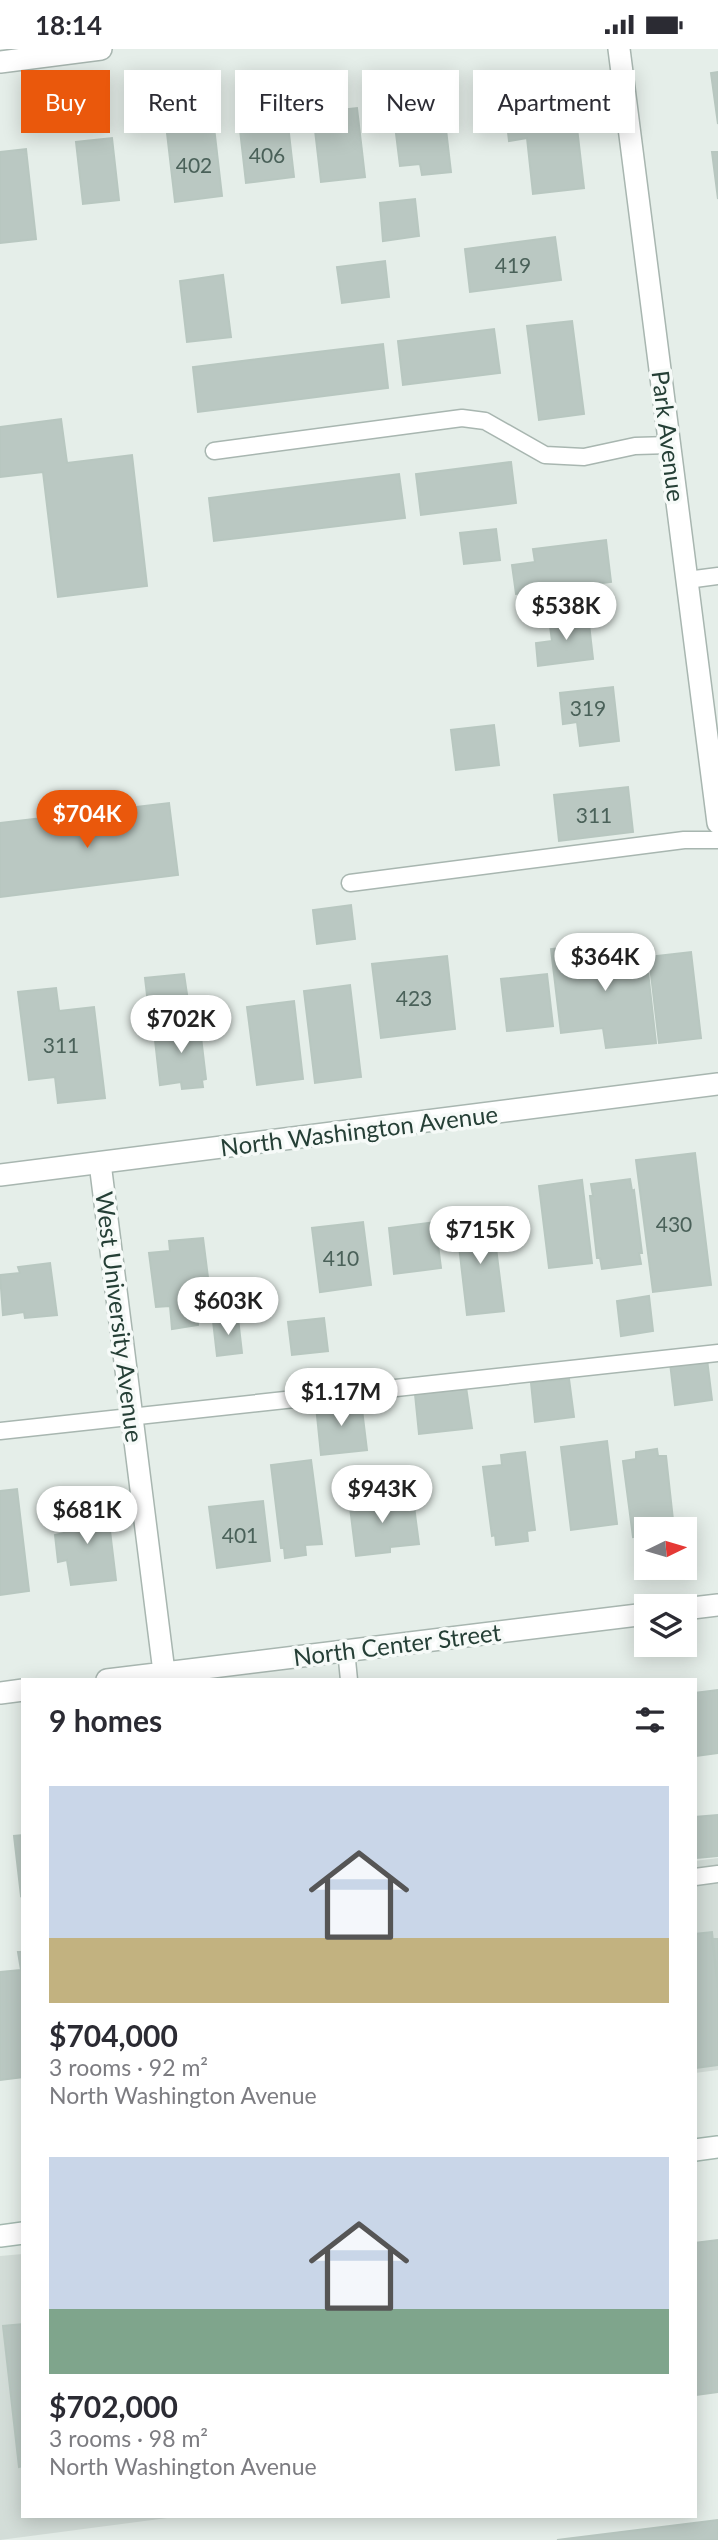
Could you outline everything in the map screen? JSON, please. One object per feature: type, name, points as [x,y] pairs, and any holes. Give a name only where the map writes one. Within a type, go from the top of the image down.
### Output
[{"type":"street","points":[[0,62],[100,49]]},
{"type":"street","name":"Park Avenue","points":[[619,49],[718,823]]},
{"type":"street","name":"North Washington Avenue","points":[[0,1175],[718,1084]]},
{"type":"street","name":"West University Avenue","points":[[100,1163],[165,1676]]},
{"type":"street","points":[[697,1607],[718,1605]]},
{"type":"street","name":"North Center Street","points":[[136,1678],[245,1672],[346,1650],[634,1615]]},
{"type":"street","points":[[0,1693],[21,1690]]},
{"type":"street","points":[[697,2150],[718,2147]]},
{"type":"street","points":[[0,2236],[21,2233]]},
{"type":"lane","points":[[214,451],[462,418],[485,421],[545,455],[584,457],[635,446],[670,445]]},
{"type":"lane","points":[[687,580],[718,576]]},
{"type":"lane","points":[[350,883],[684,840],[718,840]]},
{"type":"lane","points":[[0,1431],[718,1353]]},
{"type":"lane","points":[[346,1650],[349,1678]]},
{"type":"lane","points":[[697,1877],[718,1874]]},
{"type":"shaded area","points":[[718,1858],[718,2070],[697,2073],[697,1861]]},
{"type":"shaded area","points":[[21,2254],[21,2518],[167,2518],[0,2540],[0,2256]]},
{"type":"building","points":[[718,72],[718,124],[711,73]]},
{"type":"building","points":[[357,108],[365,177],[321,182],[315,133],[348,133],[348,109]]},
{"type":"building","points":[[167,133],[215,133],[222,196],[175,202]]},
{"type":"building","points":[[240,133],[289,133],[294,177],[246,183]]},
{"type":"building","points":[[396,133],[446,133],[451,172],[422,175],[420,164],[400,166]]},
{"type":"building","points":[[508,133],[578,133],[584,188],[533,194],[527,138],[509,141]]},
{"type":"building","points":[[112,138],[119,200],[83,204],[76,142]]},
{"type":"building","points":[[26,149],[36,239],[0,243],[0,152]]},
{"type":"building","points":[[712,152],[718,152],[718,199]]},
{"type":"building","points":[[415,199],[419,236],[383,241],[380,203]]},
{"type":"building","points":[[555,237],[561,280],[470,292],[465,249]]},
{"type":"building","points":[[385,261],[389,297],[342,303],[337,267]]},
{"type":"building","points":[[223,275],[231,337],[187,342],[180,281]]},
{"type":"building","points":[[572,321],[584,414],[539,420],[527,326]]},
{"type":"building","points":[[494,329],[500,373],[403,385],[398,341]]},
{"type":"building","points":[[383,344],[388,388],[198,412],[193,367]]},
{"type":"building","points":[[61,419],[67,463],[132,455],[147,586],[58,597],[43,472],[0,477],[0,427]]},
{"type":"building","points":[[511,462],[516,503],[421,515],[416,474]]},
{"type":"building","points":[[399,474],[405,518],[214,541],[209,498]]},
{"type":"building","points":[[496,529],[500,560],[464,564],[460,533]]},
{"type":"building","points":[[606,540],[611,582],[516,594],[512,565],[535,562],[533,549]]},
{"type":"building","points":[[588,615],[593,659],[538,666],[536,643],[552,641],[549,619]]},
{"type":"building","points":[[613,687],[619,741],[580,746],[577,722],[563,724],[560,693]]},
{"type":"building","points":[[494,725],[499,765],[456,770],[451,730]]},
{"type":"building","points":[[628,787],[633,832],[559,841],[554,795]]},
{"type":"building","points":[[169,803],[178,875],[0,897],[0,823]]},
{"type":"building","points":[[351,905],[355,939],[317,944],[313,910]]},
{"type":"building","points":[[593,944],[594,951],[645,945],[656,1043],[606,1048],[603,1028],[561,1033],[551,949]]},
{"type":"building","points":[[691,952],[701,1038],[659,1043],[649,957]]},
{"type":"building","points":[[447,956],[455,1029],[381,1038],[372,964]]},
{"type":"building","points":[[184,974],[189,1008],[149,1013],[145,978]]},
{"type":"building","points":[[547,974],[553,1026],[507,1031],[501,979]]},
{"type":"building","points":[[350,985],[361,1077],[315,1083],[304,991]]},
{"type":"building","points":[[56,988],[59,1011],[94,1007],[105,1098],[58,1103],[55,1077],[29,1080],[18,992]]},
{"type":"building","points":[[294,1001],[303,1079],[257,1085],[247,1007]]},
{"type":"building","points":[[199,1020],[206,1079],[202,1080],[203,1087],[182,1089],[181,1082],[160,1085],[154,1031],[169,1029],[168,1023]]},
{"type":"building","points":[[695,1153],[711,1285],[653,1292],[636,1160]]},
{"type":"building","points":[[630,1179],[632,1191],[634,1190],[641,1264],[602,1269],[600,1258],[597,1258],[591,1184]]},
{"type":"building","points":[[582,1180],[592,1263],[549,1268],[539,1186]]},
{"type":"building","points":[[492,1216],[504,1311],[467,1315],[456,1220]]},
{"type":"building","points":[[363,1222],[371,1285],[320,1292],[312,1228]]},
{"type":"building","points":[[435,1222],[441,1268],[394,1274],[389,1228]]},
{"type":"building","points":[[203,1238],[211,1301],[196,1302],[198,1325],[172,1329],[170,1306],[156,1307],[149,1253],[170,1251],[169,1241]]},
{"type":"building","points":[[50,1263],[57,1315],[25,1318],[24,1312],[3,1315],[0,1275],[20,1273],[18,1267]]},
{"type":"building","points":[[649,1296],[653,1331],[621,1336],[617,1301]]},
{"type":"building","points":[[238,1318],[242,1353],[217,1356],[213,1321]]},
{"type":"building","points":[[324,1318],[328,1351],[292,1355],[288,1322]]},
{"type":"building","points":[[707,1359],[712,1400],[675,1405],[670,1363]]},
{"type":"building","points":[[569,1379],[574,1417],[535,1422],[531,1383]]},
{"type":"building","points":[[466,1387],[472,1428],[419,1434],[415,1394]]},
{"type":"building","points":[[361,1401],[367,1450],[321,1455],[316,1406]]},
{"type":"building","points":[[607,1441],[617,1524],[571,1530],[561,1447]]},
{"type":"building","points":[[657,1449],[658,1456],[666,1456],[673,1517],[634,1517],[633,1537],[623,1461],[636,1459],[636,1452]]},
{"type":"building","points":[[525,1452],[535,1530],[527,1531],[528,1541],[496,1545],[495,1535],[492,1536],[483,1467],[502,1465],[501,1455]]},
{"type":"building","points":[[311,1460],[322,1544],[305,1545],[306,1555],[285,1558],[284,1548],[281,1548],[271,1465]]},
{"type":"building","points":[[17,1489],[29,1591],[0,1595],[0,1491]]},
{"type":"building","points":[[383,1495],[384,1503],[413,1499],[419,1544],[390,1547],[390,1552],[356,1556],[349,1499]]},
{"type":"building","points":[[263,1501],[270,1561],[217,1568],[209,1507]]},
{"type":"building","points":[[107,1506],[116,1580],[71,1585],[67,1560],[58,1562],[55,1535],[64,1533],[62,1511]]},
{"type":"building","points":[[718,1690],[718,1753],[697,1756],[697,1693]]},
{"type":"building","points":[[718,1815],[718,1856],[697,1858],[697,1817]]},
{"type":"building","points":[[21,1835],[21,1896],[14,1836]]},
{"type":"building","points":[[712,1932],[718,1988],[718,2065],[697,2068],[697,1934]]},
{"type":"building","points":[[712,1939],[718,1939],[718,1988]]},
{"type":"building","points":[[21,1970],[21,2077],[0,2080],[0,1972]]},
{"type":"building","points":[[718,2240],[718,2392],[697,2395],[697,2243]]},
{"type":"building","points":[[21,2324],[19,2467],[3,2326]]},
{"type":"building","points":[[718,2520],[718,2540],[557,2540]]}]
